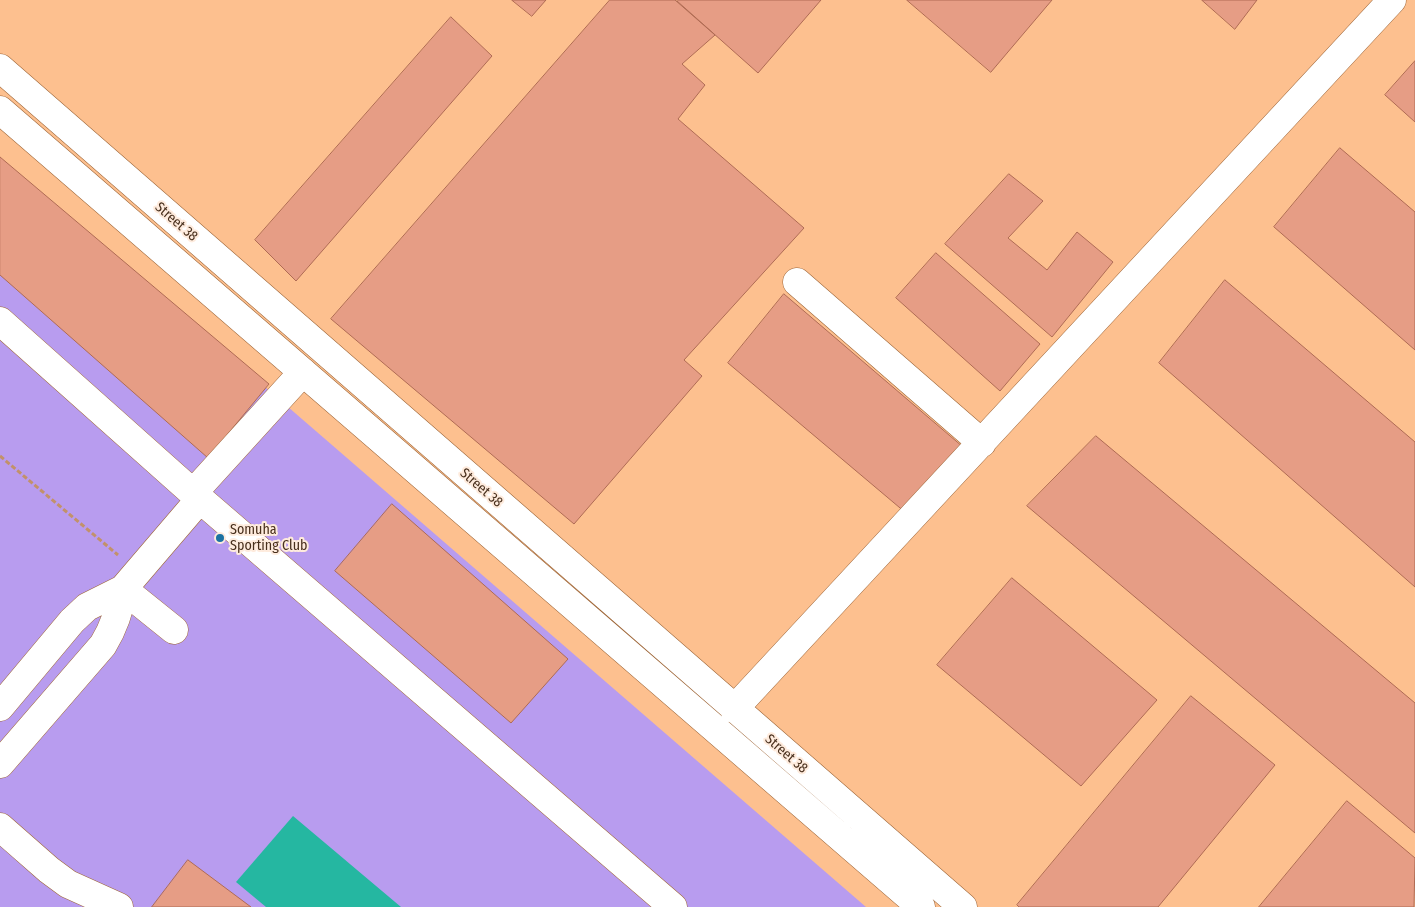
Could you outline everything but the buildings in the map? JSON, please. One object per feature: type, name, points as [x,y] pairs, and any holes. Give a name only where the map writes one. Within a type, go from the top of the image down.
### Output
[{"type":"street","points":[[734,709],[1392,0]]},
{"type":"street","name":"Street 38","points":[[0,68],[734,709],[951,903]]},
{"type":"street","name":"Street 38","points":[[0,110],[921,907]]},
{"type":"street","points":[[797,282],[982,443]]},
{"type":"street","points":[[0,321],[196,496],[673,907]]},
{"type":"street","points":[[0,764],[103,645],[113,628],[131,580],[196,496],[303,372]]},
{"type":"street","points":[[131,580],[174,630]]},
{"type":"street","points":[[0,707],[72,621],[93,604],[131,580]]},
{"type":"street","points":[[0,827],[48,870],[68,884],[119,907]]},
{"type":"path","points":[[0,456],[131,580]]},
{"type":"shaded area","name":"Somuha Sporting Club","points":[[0,159],[13,169],[866,907],[0,907]]},
{"type":"water","points":[[293,816],[401,907],[266,907],[236,882]]},
{"type":"place","name":"Somuha Sporting Club","points":[[220,538]]}]
